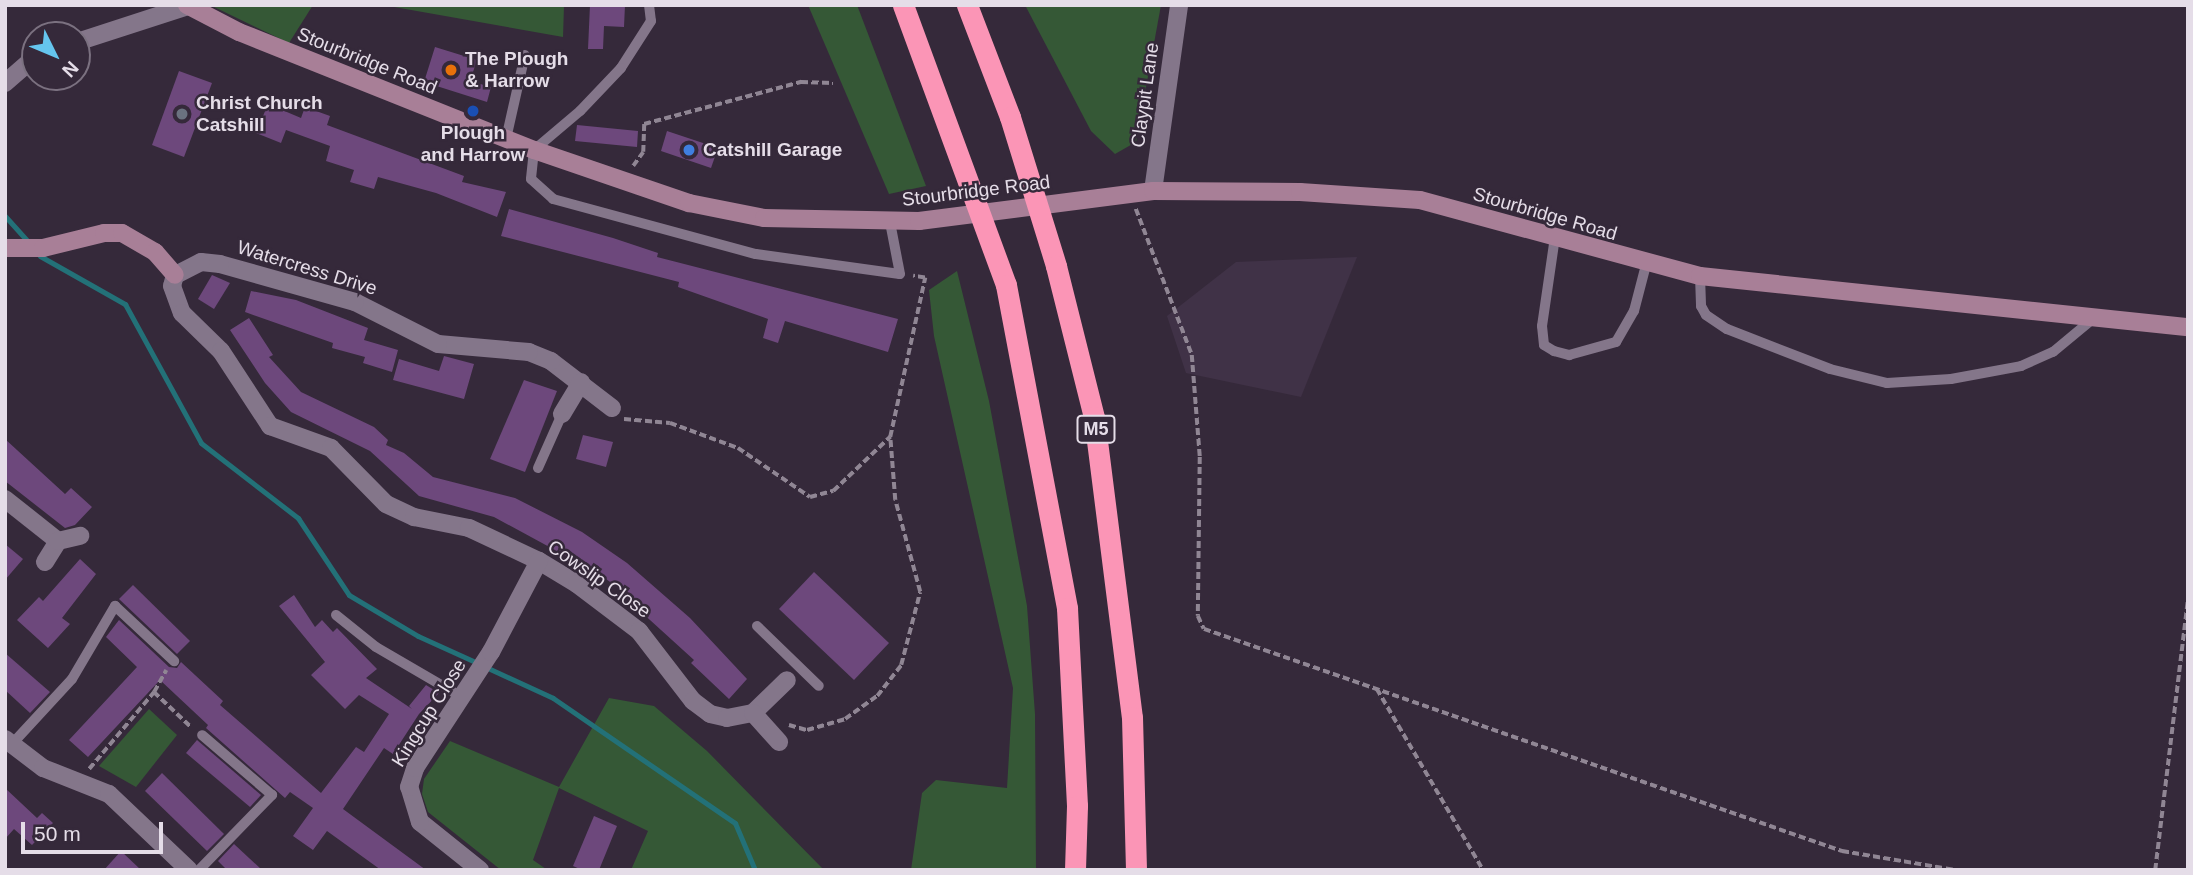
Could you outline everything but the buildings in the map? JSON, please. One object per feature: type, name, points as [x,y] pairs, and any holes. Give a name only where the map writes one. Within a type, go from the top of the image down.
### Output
[{"type":"highway","points":[[904,5],[1006,285],[1067,608],[1077,806],[1074,870]]},
{"type":"highway","name":"M5","points":[[967,5],[1010,117],[1049,241],[1094,417],[1132,717],[1136,870]]},
{"type":"main road","name":"Stourbridge Road","points":[[187,5],[239,32],[534,150],[689,203],[764,218],[890,222],[919,220],[1153,191],[1300,192],[1420,200],[1646,265],[1700,276],[2188,327]]},
{"type":"main road","points":[[5,248],[43,248],[93,235],[122,233],[155,252],[175,275]]},
{"type":"street","points":[[91,37],[187,5]]},
{"type":"street","name":"Claypit Lane","points":[[1153,191],[1179,5]]},
{"type":"street","points":[[5,83],[21,69]]},
{"type":"street","name":"Watercress Drive","points":[[175,275],[201,262],[220,264],[355,302],[438,344],[529,352],[581,382],[612,408]]},
{"type":"street","name":"Cowslip Close","points":[[175,275],[172,286],[182,313],[220,351],[270,426],[331,448],[374,495],[401,512],[469,528],[539,561],[639,631],[693,701],[710,714],[727,718],[759,719]]},
{"type":"street","points":[[562,414],[581,382]]},
{"type":"street","points":[[5,499],[58,541]]},
{"type":"street","points":[[46,562],[58,541],[80,536]]},
{"type":"street","name":"Kingcup Close","points":[[480,870],[427,829],[410,796],[415,768],[491,652],[539,561]]},
{"type":"street","points":[[779,742],[759,719],[793,673]]},
{"type":"street","points":[[9,741],[43,768],[109,794],[190,869]]},
{"type":"lane","points":[[649,5],[650,21],[621,68],[580,111],[534,150],[531,179],[553,199],[756,254],[900,274]]},
{"type":"lane","points":[[506,139],[526,55]]},
{"type":"lane","name":"Stourbridge Road","points":[[890,222],[900,274]]},
{"type":"lane","points":[[1555,237],[1542,326],[1544,345],[1554,351],[1569,355],[1616,342],[1634,311],[1646,265]]},
{"type":"lane","points":[[1700,276],[1701,306],[1706,315],[1727,329],[1829,369],[1886,383],[1951,379],[2021,366],[2053,352],[2095,318]]},
{"type":"lane","points":[[538,468],[562,414]]},
{"type":"lane","points":[[9,741],[72,678],[115,606],[174,661]]},
{"type":"lane","points":[[336,615],[376,647],[460,696]]},
{"type":"lane","points":[[757,626],[793,673],[819,686]]},
{"type":"lane","points":[[190,869],[272,795],[202,735]]},
{"type":"path","points":[[622,182],[643,152],[643,124],[801,82],[833,83]]},
{"type":"path","points":[[1130,194],[1192,355],[1200,457],[1198,616],[1204,629],[1842,851],[1956,870]]},
{"type":"path","points":[[759,719],[807,730],[845,719],[877,696],[901,665],[920,592],[895,500],[890,437],[925,278],[900,274]]},
{"type":"path","points":[[612,408],[626,421],[670,424],[738,448],[810,497],[833,491],[890,437]]},
{"type":"path","points":[[2155,870],[2188,597]]},
{"type":"path","points":[[77,782],[154,692],[158,678],[174,661]]},
{"type":"path","points":[[1376,688],[1483,870]]},
{"type":"path","points":[[154,692],[191,727]]},
{"type":"shaded area","points":[[1357,257],[1301,397],[1186,373],[1167,316],[1236,262]]},
{"type":"green space","points":[[210,5],[313,5],[289,43]]},
{"type":"green space","points":[[383,5],[564,5],[563,37]]},
{"type":"green space","points":[[808,5],[857,5],[926,186],[889,194]]},
{"type":"green space","points":[[1025,5],[1161,5],[1136,142],[1115,154],[1091,131]]},
{"type":"green space","points":[[957,271],[989,401],[1027,606],[1035,714],[1036,870],[911,870],[922,793],[936,780],[1007,788],[1013,688],[934,336],[929,290]]},
{"type":"green space","points":[[609,698],[654,706],[707,751],[824,870],[631,870],[648,831],[559,788],[533,860],[546,869],[501,870],[428,812],[422,794],[424,779],[450,741],[559,787]]},
{"type":"green space","points":[[149,709],[177,735],[136,787],[99,766]]},
{"type":"waterway","points":[[5,216],[30,244]]},
{"type":"waterway","points":[[40,256],[125,304],[201,443],[298,518],[349,595],[418,636],[473,661]]},
{"type":"waterway","points":[[490,669],[553,698],[735,823],[755,870]]},
{"type":"place","name":"The Plough & Harrow","points":[[451,70]]},
{"type":"place","name":"Plough and Harrow","points":[[473,111]]},
{"type":"place","name":"Christ Church Catshill","points":[[182,114]]},
{"type":"place","name":"Catshill Garage","points":[[689,150]]}]
